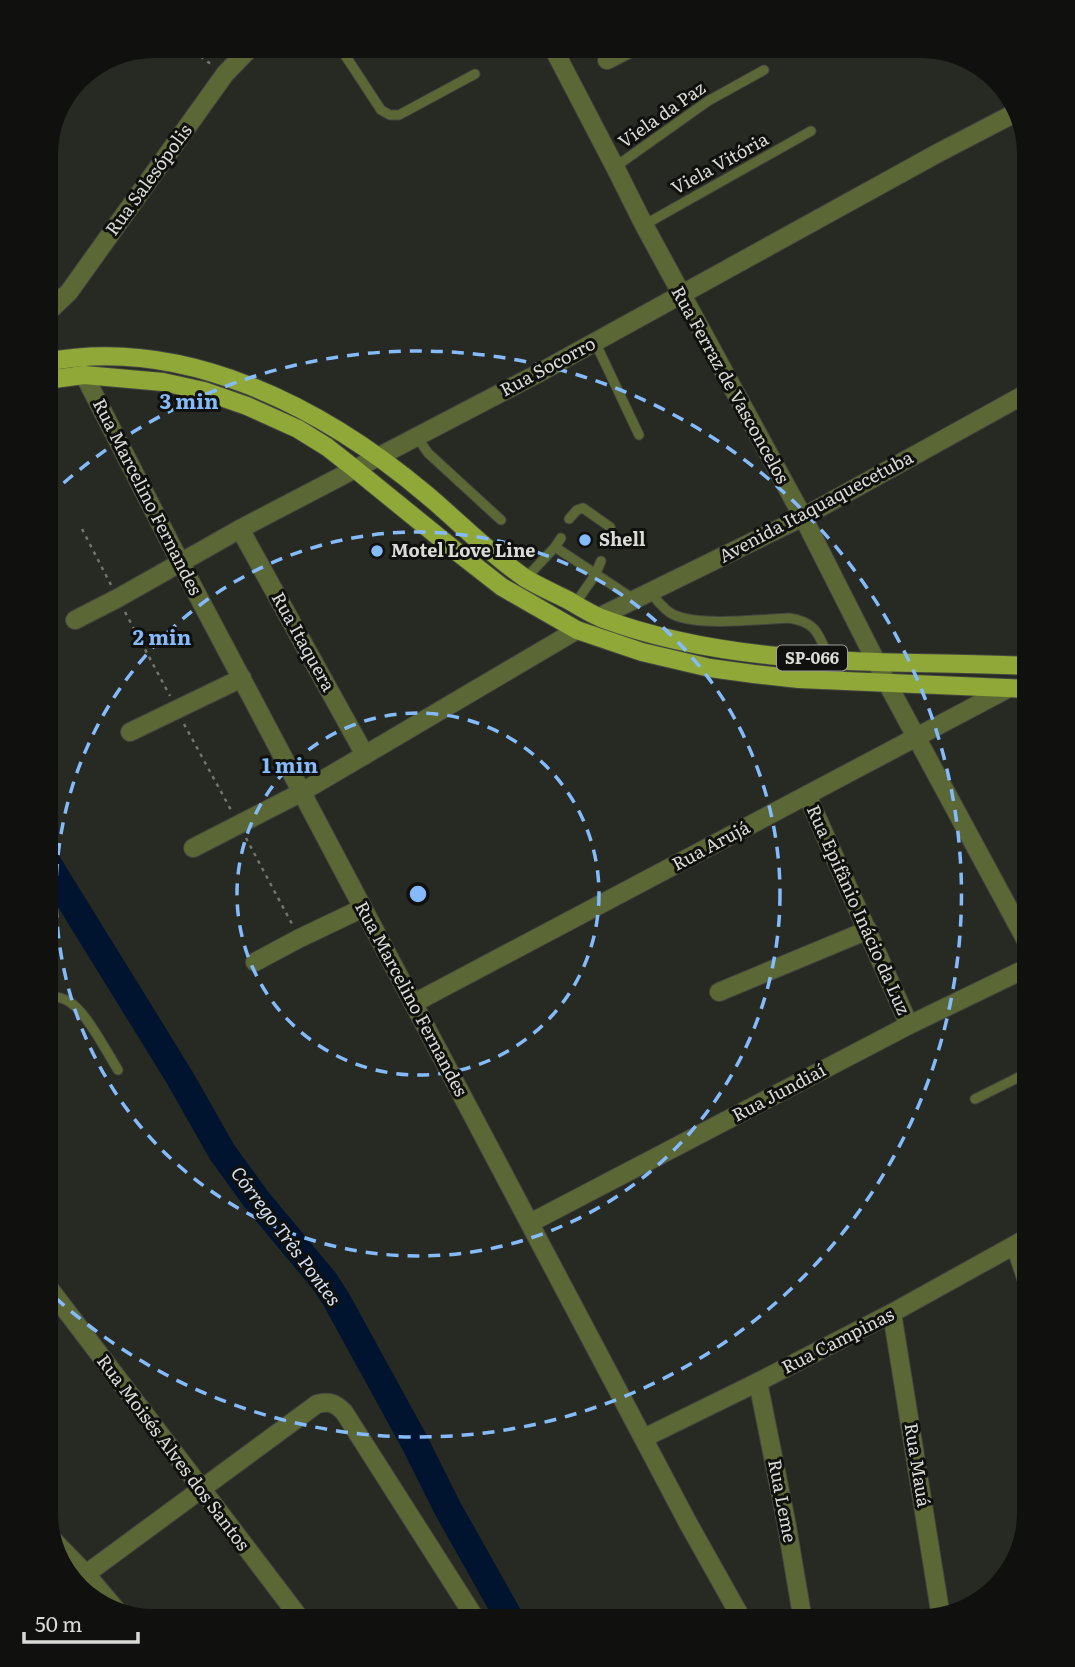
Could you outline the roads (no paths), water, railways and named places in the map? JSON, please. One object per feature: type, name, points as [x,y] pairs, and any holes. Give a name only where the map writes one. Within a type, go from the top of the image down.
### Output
[{"type":"main road","name":"SP-066","points":[[58,360],[113,356],[200,368],[251,385],[298,407],[380,456],[526,578],[599,617],[676,641],[738,652],[829,659],[1017,666]]},
{"type":"main road","name":"SP-066","points":[[58,378],[84,375],[163,382],[204,391],[247,406],[298,429],[327,447],[502,587],[577,630],[642,652],[710,668],[799,678],[1017,688]]},
{"type":"street","name":"Rua Salesópolis","points":[[58,303],[69,292],[225,74],[240,58]]},
{"type":"street","name":"Rua Ferraz de Vasconcelos","points":[[558,58],[680,294],[803,517],[887,683],[1017,922]]},
{"type":"street","points":[[607,60],[611,58]]},
{"type":"street","name":"Rua Socorro","points":[[75,620],[240,529],[595,342],[1009,116]]},
{"type":"street","name":"Rua Marcelino Fernandes","points":[[84,375],[180,562],[737,1609]]},
{"type":"street","name":"Avenida Itaquaquecetuba","points":[[599,617],[803,517],[1017,399]]},
{"type":"street","name":"Rua Itaquera","points":[[240,529],[365,755]]},
{"type":"street","points":[[193,848],[302,792],[577,630]]},
{"type":"street","points":[[130,732],[242,678]]},
{"type":"street","name":"Rua Arujá","points":[[414,1003],[1009,688]]},
{"type":"street","name":"Rua Epifânio Inácio da Luz","points":[[807,795],[909,1025]]},
{"type":"street","points":[[255,962],[363,908]]},
{"type":"street","points":[[719,992],[867,930]]},
{"type":"street","name":"Rua Jundiaí","points":[[530,1223],[909,1025],[1017,973]]},
{"type":"street","name":"Rua Campinas","points":[[644,1438],[892,1313],[1017,1244]]},
{"type":"street","name":"Rua Moisés Alves dos Santos","points":[[58,1300],[293,1609]]},
{"type":"street","name":"Rua Mauá","points":[[892,1313],[939,1607]]},
{"type":"street","name":"Rua Leme","points":[[758,1382],[801,1609]]},
{"type":"street","points":[[81,1576],[317,1404],[327,1402],[336,1404],[344,1412],[469,1609]]},
{"type":"lane","points":[[347,58],[381,110],[390,115],[399,115],[475,74]]},
{"type":"lane","name":"Viela da Paz","points":[[615,167],[708,101],[764,70]]},
{"type":"lane","name":"Viela Vitória","points":[[644,225],[811,131]]},
{"type":"lane","points":[[595,342],[639,435]]},
{"type":"lane","points":[[417,437],[428,453],[501,520]]},
{"type":"lane","points":[[569,519],[577,510],[583,508],[610,527],[612,532],[608,541]]},
{"type":"lane","points":[[526,578],[561,538]]},
{"type":"lane","points":[[555,547],[596,575],[687,619],[802,620],[819,634],[829,659]]},
{"type":"lane","points":[[575,604],[596,575],[601,561]]},
{"type":"lane","points":[[58,997],[79,1009],[118,1070]]},
{"type":"lane","points":[[975,1099],[1017,1078]]},
{"type":"waterway","name":"Córrego Três Pontes","points":[[58,880],[180,1078],[222,1152],[336,1299],[504,1609]]},
{"type":"place","name":"Shell","points":[[585,540]]},
{"type":"place","name":"Motel Love Line","points":[[377,551]]}]
